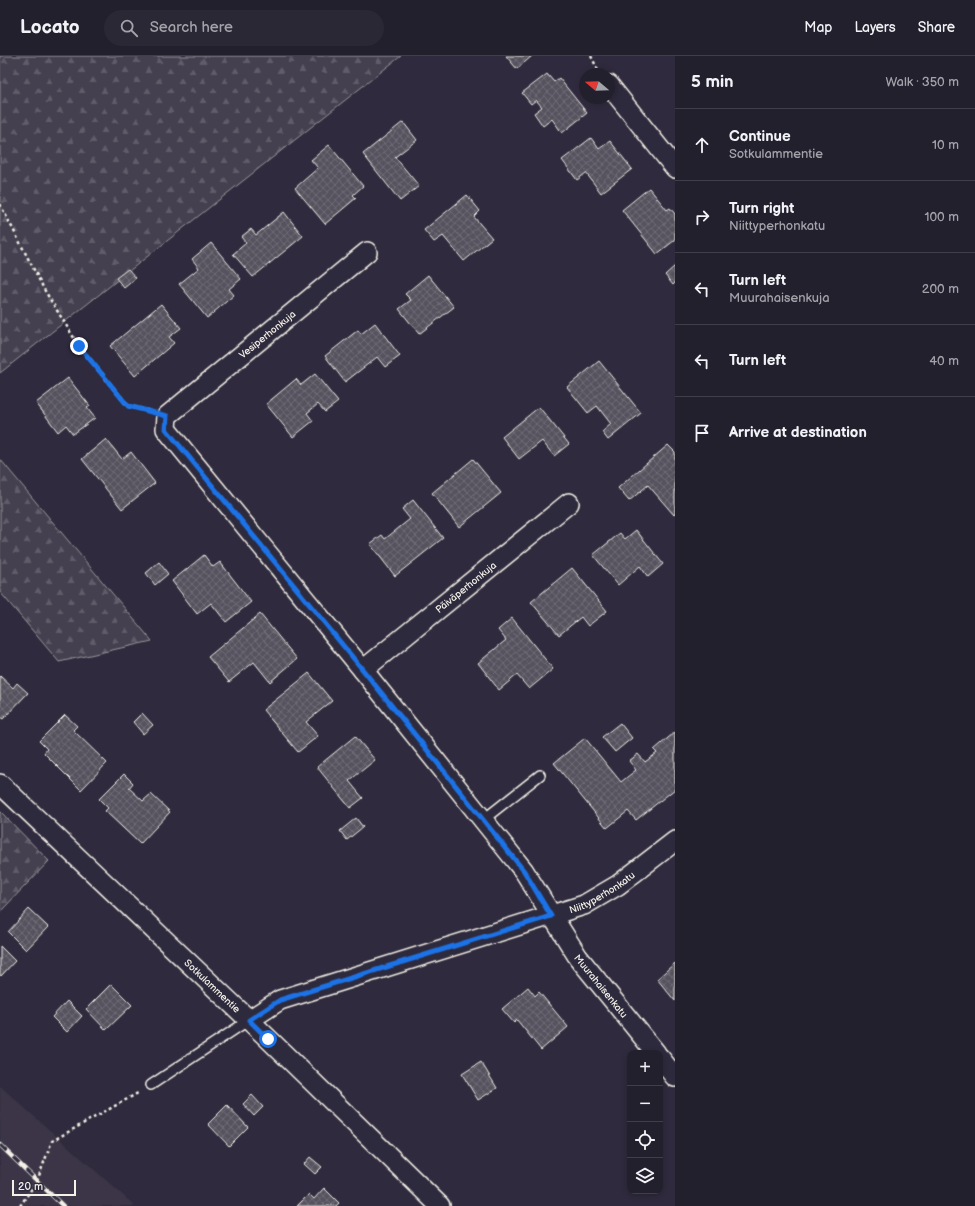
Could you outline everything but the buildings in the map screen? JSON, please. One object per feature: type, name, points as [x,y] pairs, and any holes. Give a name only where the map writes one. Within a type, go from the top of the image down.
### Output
[{"type":"street","points":[[615,93],[675,168]]},
{"type":"street","name":"Vesiperhonkuja","points":[[167,416],[366,252]]},
{"type":"street","name":"Muurahaisenkatu","points":[[167,416],[166,429],[363,670],[524,871],[578,957],[654,1050]]},
{"type":"street","name":"Päiväperhonkuja","points":[[363,670],[569,504]]},
{"type":"street","name":"Sotkulammentie","points":[[0,784],[249,1020],[440,1206]]},
{"type":"street","name":"Niittyperhonkatu","points":[[249,1020],[280,1000],[584,905],[618,886],[675,842]]},
{"type":"street","points":[[663,1062],[675,1077]]},
{"type":"lane","points":[[483,820],[540,775]]},
{"type":"lane","points":[[151,1085],[249,1020]]},
{"type":"path","points":[[591,56],[597,68]]},
{"type":"path","points":[[0,204],[45,291],[79,346],[128,406],[167,416]]},
{"type":"path","points":[[20,1206],[37,1181],[52,1141],[151,1085]]},
{"type":"shaded area","points":[[0,1086],[135,1206],[0,1206]]},
{"type":"green space","points":[[0,56],[401,56],[0,373]]},
{"type":"green space","points":[[0,459],[152,641],[59,662],[0,592]]},
{"type":"green space","points":[[0,811],[49,861],[0,912]]},
{"type":"railway","points":[[0,1145],[63,1206]]},
{"type":"route","points":[[79,346],[128,406],[167,416],[166,429],[363,670],[524,871],[551,916],[280,1000],[249,1020],[268,1039]]}]
